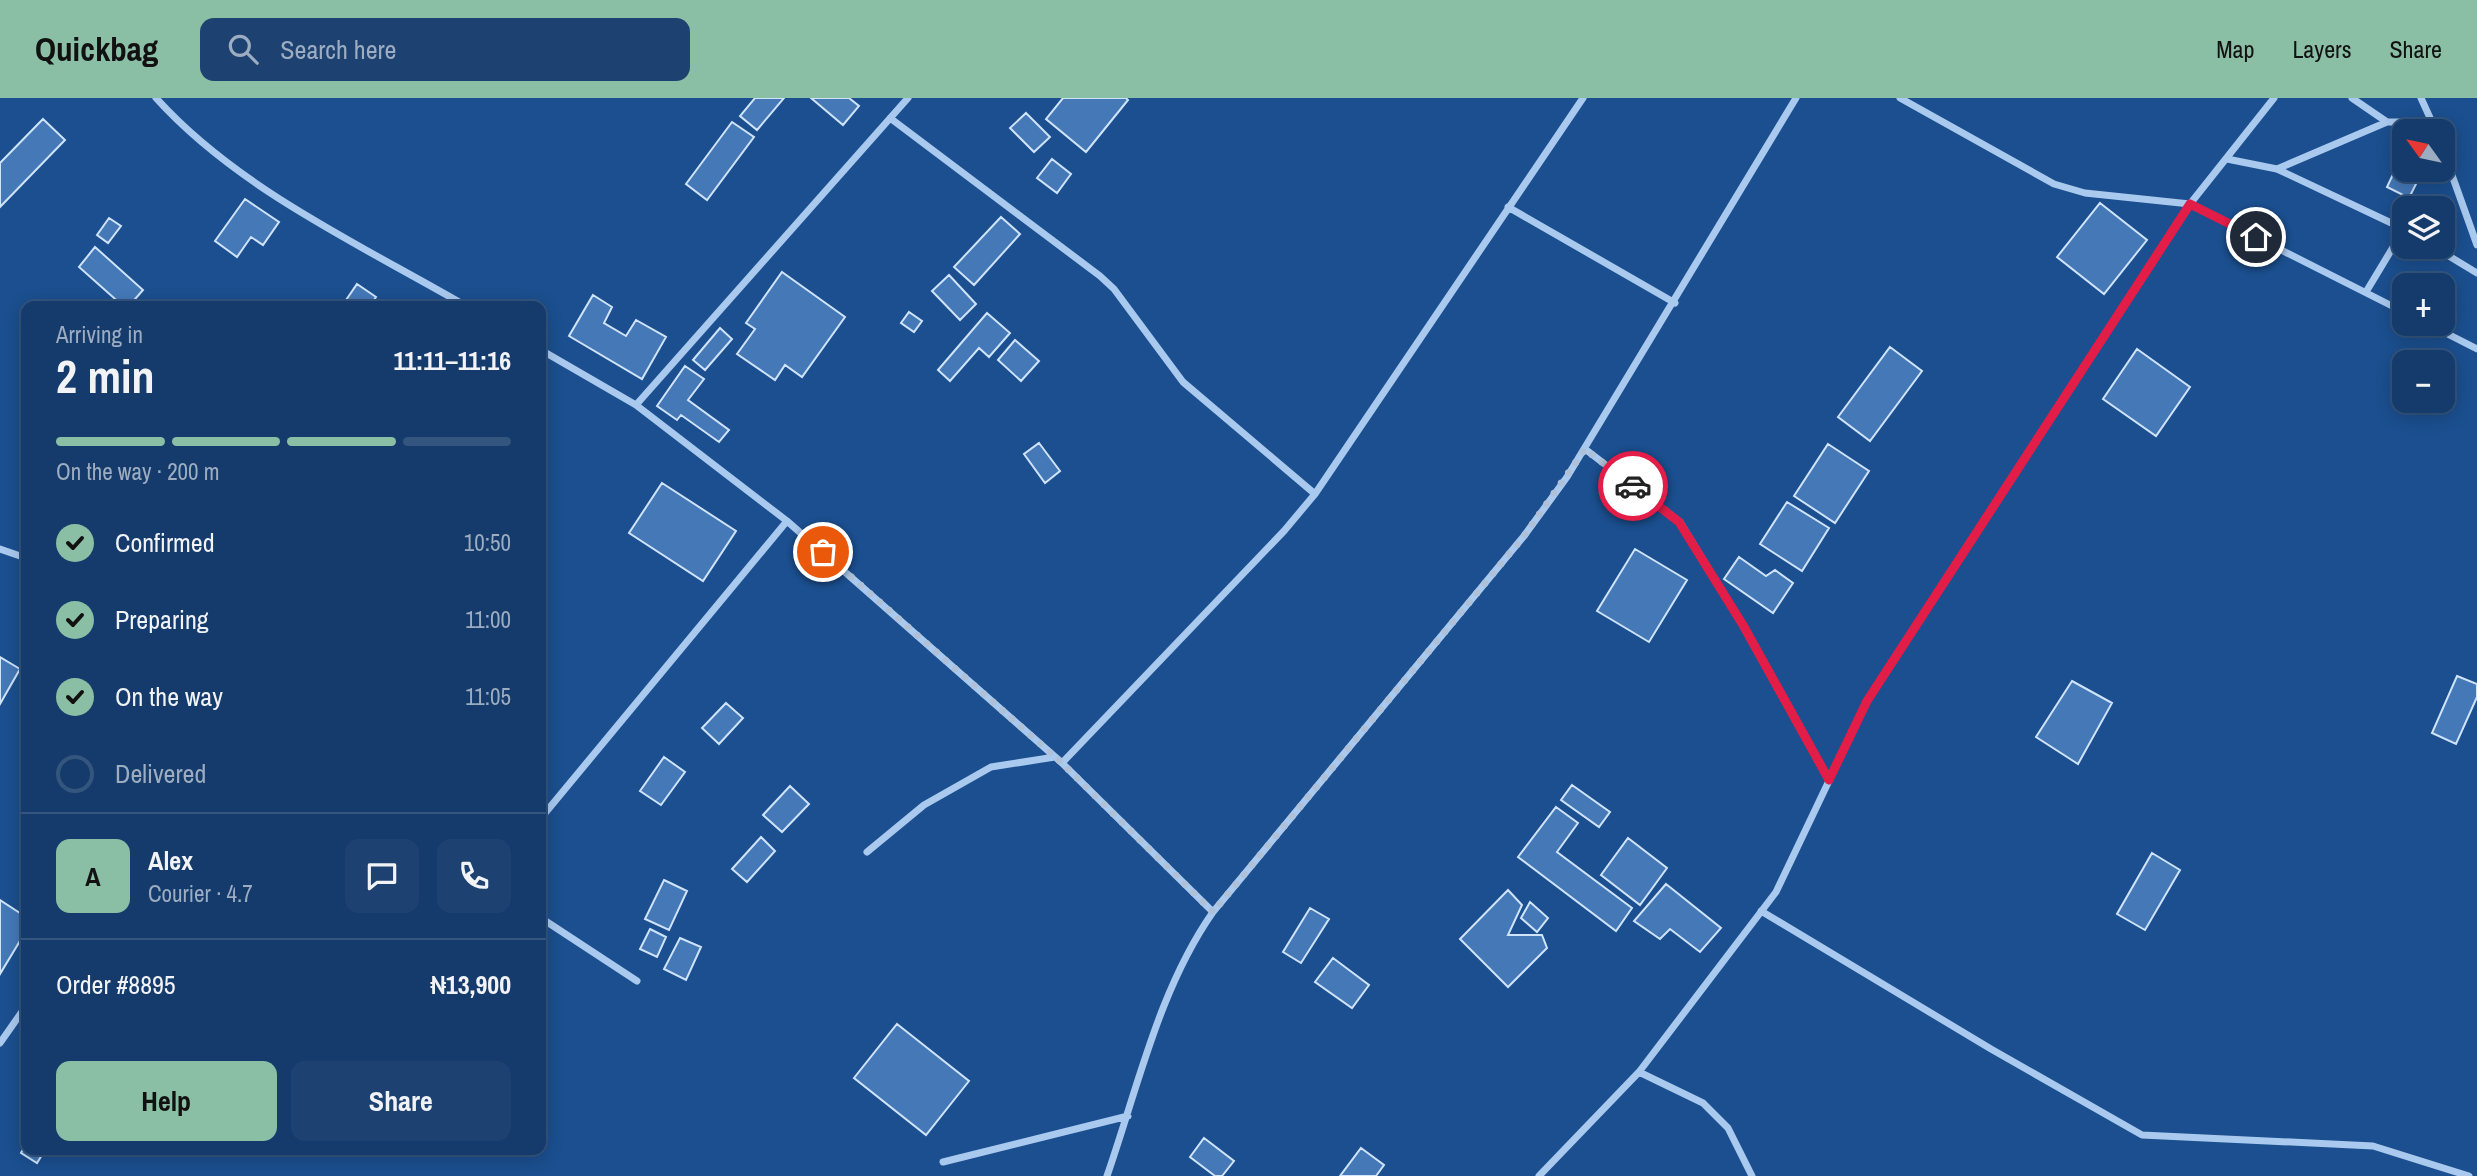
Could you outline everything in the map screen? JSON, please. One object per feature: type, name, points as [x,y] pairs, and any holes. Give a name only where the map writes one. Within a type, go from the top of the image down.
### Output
[{"type":"street","points":[[156,98],[215,156],[274,195],[457,301]]},
{"type":"street","points":[[636,405],[908,98]]},
{"type":"street","points":[[1062,763],[1284,531],[1315,494],[1583,98]]},
{"type":"street","points":[[1107,1176],[1173,983],[1192,942],[1213,912],[1524,536],[1585,449],[1797,98]]},
{"type":"street","points":[[1900,98],[2054,184],[2085,193],[2190,204],[2392,306]]},
{"type":"street","points":[[1539,1176],[1639,1072],[1776,892],[1867,701],[2190,204],[2274,98]]},
{"type":"street","points":[[2352,98],[2387,122]]},
{"type":"street","points":[[2421,98],[2431,119]]},
{"type":"street","points":[[890,118],[1100,276],[1114,289],[1183,382],[1315,494]]},
{"type":"street","points":[[2277,169],[2392,122]]},
{"type":"street","points":[[2227,159],[2277,169],[2404,229],[2366,292]]},
{"type":"street","points":[[2454,182],[2477,245]]},
{"type":"street","points":[[1508,207],[1675,303]]},
{"type":"street","points":[[2454,259],[2477,273]]},
{"type":"street","points":[[2452,336],[2477,349]]},
{"type":"street","points":[[546,353],[636,405],[787,521],[1062,763],[1213,912]]},
{"type":"street","points":[[1585,449],[1679,522],[1743,625],[1829,780]]},
{"type":"street","points":[[546,812],[787,521]]},
{"type":"street","points":[[0,549],[21,556]]},
{"type":"street","points":[[867,852],[924,806],[991,767],[1055,757]]},
{"type":"street","points":[[1761,911],[1991,1049],[2142,1135],[2373,1146],[2469,1176]]},
{"type":"street","points":[[546,921],[637,981]]},
{"type":"street","points":[[0,1043],[21,1013]]},
{"type":"street","points":[[1639,1072],[1703,1103],[1728,1128],[1752,1176]]},
{"type":"street","points":[[943,1162],[1128,1116]]},
{"type":"building","points":[[755,98],[784,98],[757,130],[740,116]]},
{"type":"building","points":[[811,98],[849,98],[859,106],[843,125]]},
{"type":"building","points":[[1063,98],[1128,100],[1086,152],[1046,119]]},
{"type":"building","points":[[1026,113],[1050,137],[1034,152],[1010,128]]},
{"type":"building","points":[[43,119],[65,140],[0,207],[0,163]]},
{"type":"building","points":[[732,122],[754,137],[707,200],[686,184]]},
{"type":"building","points":[[1052,159],[1071,174],[1057,193],[1037,178]]},
{"type":"building","points":[[2392,176],[2392,182],[2417,182],[2410,196],[2387,187]]},
{"type":"building","points":[[245,199],[279,222],[263,245],[251,237],[237,257],[215,241]]},
{"type":"building","points":[[2100,203],[2147,240],[2104,294],[2057,257]]},
{"type":"building","points":[[1001,217],[1020,234],[974,285],[954,267]]},
{"type":"building","points":[[109,218],[121,226],[108,243],[97,235]]},
{"type":"building","points":[[95,247],[143,290],[133,301],[117,301],[79,267]]},
{"type":"building","points":[[782,272],[845,317],[802,377],[785,365],[775,380],[737,354],[755,329],[746,323]]},
{"type":"building","points":[[949,275],[976,304],[960,320],[932,291]]},
{"type":"building","points":[[357,284],[376,297],[373,301],[345,301]]},
{"type":"building","points":[[593,295],[612,307],[604,323],[626,336],[636,320],[666,337],[642,379],[569,336]]},
{"type":"building","points":[[909,312],[922,321],[914,332],[901,323]]},
{"type":"building","points":[[987,313],[1010,333],[989,357],[979,348],[950,381],[938,370]]},
{"type":"building","points":[[720,328],[732,339],[705,370],[693,360]]},
{"type":"building","points":[[1015,340],[1039,361],[1021,381],[998,360]]},
{"type":"building","points":[[1890,347],[1922,371],[1870,441],[1838,417]]},
{"type":"building","points":[[2137,349],[2190,387],[2156,436],[2103,399]]},
{"type":"building","points":[[685,366],[704,379],[688,400],[729,430],[719,442],[681,415],[677,420],[657,406]]},
{"type":"building","points":[[1039,443],[1060,471],[1045,483],[1024,454]]},
{"type":"building","points":[[1828,444],[1869,471],[1835,523],[1794,496]]},
{"type":"building","points":[[662,483],[736,531],[703,581],[629,533]]},
{"type":"building","points":[[1787,502],[1829,528],[1802,571],[1760,544]]},
{"type":"building","points":[[1635,549],[1687,580],[1649,642],[1597,611]]},
{"type":"building","points":[[1739,557],[1766,576],[1775,570],[1793,583],[1773,613],[1724,579]]},
{"type":"building","points":[[0,657],[20,669],[0,704]]},
{"type":"building","points":[[2457,676],[2477,684],[2477,697],[2456,744],[2432,733]]},
{"type":"building","points":[[2072,681],[2112,703],[2078,764],[2036,737]]},
{"type":"building","points":[[726,703],[743,718],[719,744],[702,728]]},
{"type":"building","points":[[664,757],[685,772],[661,805],[640,791]]},
{"type":"building","points":[[1572,785],[1610,812],[1599,827],[1561,800]]},
{"type":"building","points":[[790,786],[809,804],[782,832],[763,815]]},
{"type":"building","points":[[1556,807],[1578,823],[1557,852],[1632,908],[1616,931],[1518,857]]},
{"type":"building","points":[[761,837],[775,851],[747,882],[732,869]]},
{"type":"building","points":[[1628,838],[1667,868],[1640,905],[1601,875]]},
{"type":"building","points":[[2152,853],[2180,870],[2145,930],[2117,914]]},
{"type":"building","points":[[664,880],[687,891],[669,930],[645,919]]},
{"type":"building","points":[[1666,884],[1721,928],[1700,952],[1670,929],[1660,939],[1634,921]]},
{"type":"building","points":[[1508,890],[1522,905],[1508,935],[1542,935],[1547,948],[1508,987],[1460,939]]},
{"type":"building","points":[[0,900],[21,914],[21,939],[0,974]]},
{"type":"building","points":[[1530,902],[1548,918],[1537,932],[1521,918]]},
{"type":"building","points":[[1310,908],[1329,919],[1301,963],[1283,952]]},
{"type":"building","points":[[650,929],[666,937],[657,957],[640,949]]},
{"type":"building","points":[[680,938],[701,947],[686,980],[664,969]]},
{"type":"building","points":[[1333,958],[1369,985],[1352,1008],[1315,982]]},
{"type":"building","points":[[897,1024],[969,1081],[926,1135],[854,1078]]},
{"type":"building","points":[[1204,1138],[1234,1161],[1222,1176],[1215,1176],[1190,1157]]},
{"type":"building","points":[[1361,1148],[1384,1165],[1376,1176],[1340,1176]]},
{"type":"building","points":[[24,1155],[42,1155],[37,1163]]},
{"type":"way so far","points":[[823,552],[1062,763],[1213,912],[1524,536],[1585,449],[1633,486]]},
{"type":"route","points":[[1633,486],[1679,522],[1743,625],[1829,780],[1867,701],[2190,204],[2256,237]]}]
